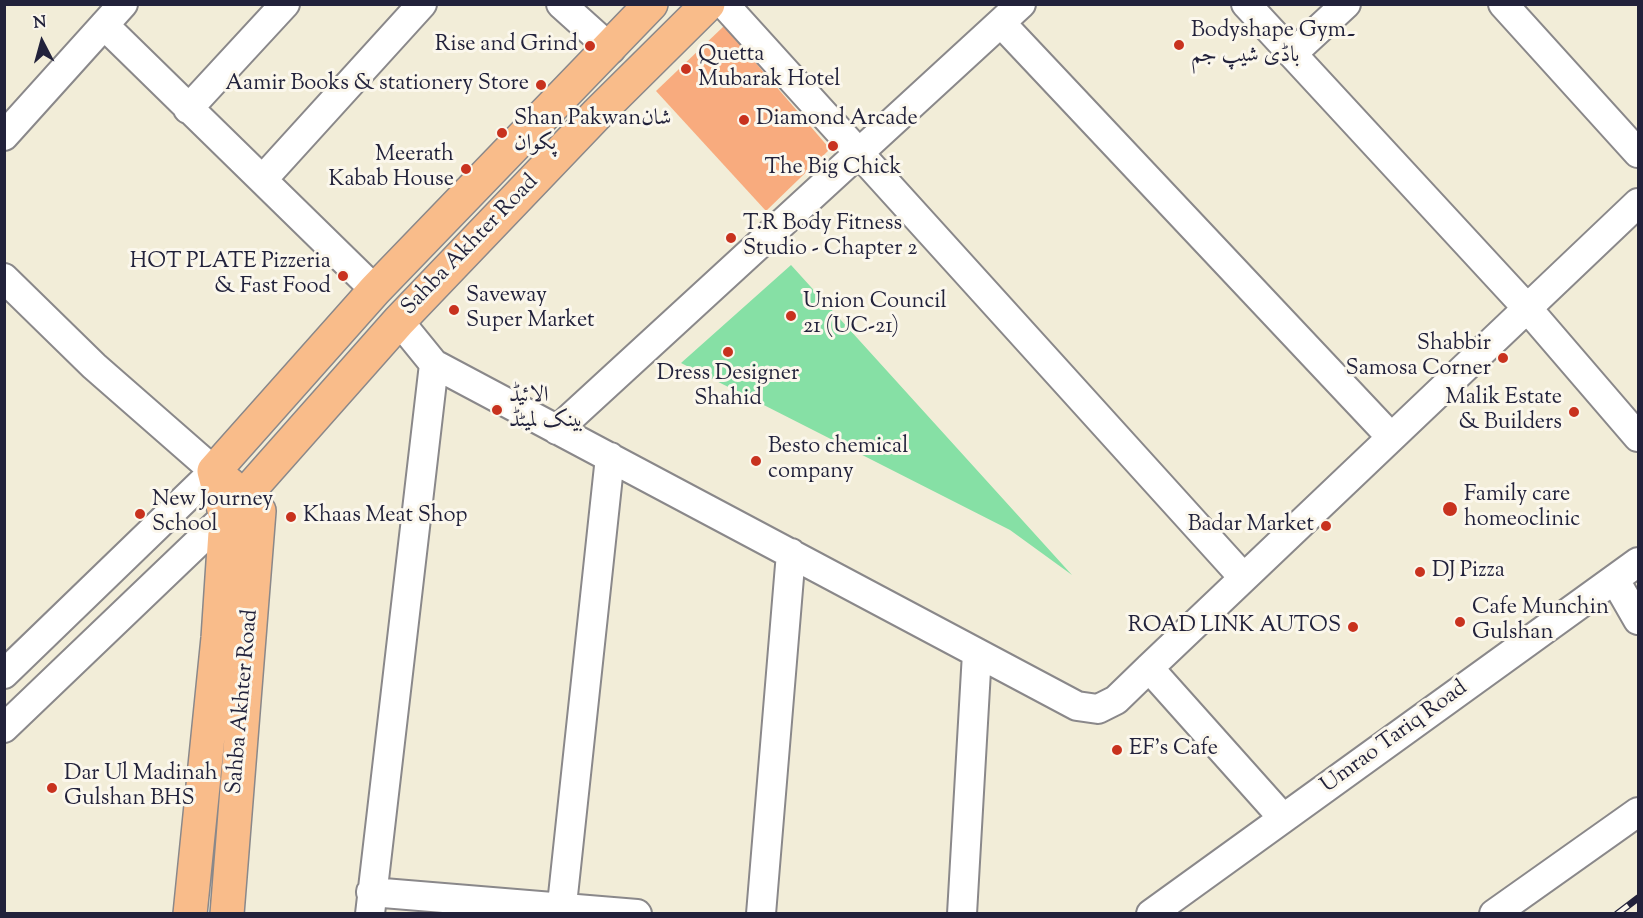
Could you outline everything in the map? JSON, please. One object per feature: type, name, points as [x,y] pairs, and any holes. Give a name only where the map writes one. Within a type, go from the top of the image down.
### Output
[{"type":"main road","name":"Sahba Akhter Road","points":[[235,507],[214,471],[375,290],[611,49],[651,4]]},
{"type":"main road","name":"Sahba Akhter Road","points":[[190,914],[218,638],[235,507],[399,321],[597,113],[708,4]]},
{"type":"main road","name":"Sahba Akhter Road","points":[[227,914],[259,511],[235,507]]},
{"type":"main road","points":[[218,638],[250,641]]},
{"type":"street","points":[[4,136],[123,4]]},
{"type":"street","points":[[188,109],[285,4]]},
{"type":"street","points":[[263,179],[422,4]]},
{"type":"street","points":[[561,4],[611,49]]},
{"type":"street","points":[[724,4],[1243,576]]},
{"type":"street","points":[[557,430],[1021,4]]},
{"type":"street","points":[[1246,4],[1635,426]]},
{"type":"street","points":[[1292,54],[1346,4]]},
{"type":"street","points":[[1503,4],[1638,153]]},
{"type":"street","points":[[1001,23],[1391,437]]},
{"type":"street","points":[[104,25],[375,290]]},
{"type":"street","points":[[399,321],[434,364],[1077,706],[1098,709],[1116,700],[1243,576],[1638,203]]},
{"type":"street","points":[[4,278],[94,366],[214,471]]},
{"type":"street","points":[[434,364],[370,903],[561,909],[637,914]]},
{"type":"street","points":[[561,909],[610,457]]},
{"type":"street","name":"Sahba Akhter Road","points":[[4,674],[214,471]]},
{"type":"street","name":"Sahba Akhter Road","points":[[4,729],[235,507]]},
{"type":"street","points":[[761,914],[791,554]]},
{"type":"street","name":"Umrao Tariq Road","points":[[1151,914],[1638,562]]},
{"type":"street","points":[[1615,580],[1638,620]]},
{"type":"street","points":[[962,914],[977,652]]},
{"type":"street","points":[[1149,668],[1283,818]]},
{"type":"street","points":[[1494,914],[1638,812]]},
{"type":"green space","points":[[791,265],[1072,575],[1010,530],[681,363]]},
{"type":"building","name":"Diamond Arcade","points":[[724,26],[830,149],[766,211],[656,91]]},
{"type":"railway","points":[[1617,914],[1638,898]]},
{"type":"place","name":"Bodyshape Gym۔ باڈی شیپ جم","points":[[1179,45]]},
{"type":"place","name":"Rise and Grind","points":[[590,46]]},
{"type":"place","name":"Quetta Mubarak Hotel","points":[[686,69]]},
{"type":"place","name":"Aamir Books & stationery Store","points":[[541,85]]},
{"type":"place","name":"Diamond Arcade","points":[[744,120]]},
{"type":"place","name":"Shan Pakwanشان پکوان","points":[[502,133]]},
{"type":"place","name":"The Big Chick","points":[[833,146]]},
{"type":"place","name":"Meerath Kabab House","points":[[466,169]]},
{"type":"place","name":"T.R Body Fitness Studio - Chapter 2","points":[[731,238]]},
{"type":"place","name":"HOT PLATE Pizzeria & Fast Food","points":[[343,276]]},
{"type":"place","name":"Saveway Super Market","points":[[454,310]]},
{"type":"place","name":"Union Council 21 (UC-21)","points":[[791,316]]},
{"type":"place","name":"Dress Designer Shahid","points":[[728,352]]},
{"type":"place","name":"Shabbir Samosa Corner","points":[[1503,358]]},
{"type":"place","name":"الائیڈ بینک لمیٹڈ","points":[[497,410]]},
{"type":"place","name":"Malik Estate & Builders","points":[[1574,412]]},
{"type":"place","name":"Besto chemical company","points":[[756,461]]},
{"type":"place","name":"Family care homeoclinic","points":[[1450,509]]},
{"type":"place","name":"New Journey School","points":[[140,514]]},
{"type":"place","name":"Khaas Meat Shop","points":[[291,517]]},
{"type":"place","name":"Badar Market","points":[[1326,526]]},
{"type":"place","name":"DJ Pizza","points":[[1420,572]]},
{"type":"place","name":"Cafe Munchin Gulshan","points":[[1460,622]]},
{"type":"place","name":"ROAD LINK AUTOS","points":[[1353,627]]},
{"type":"place","name":"EF's Cafe","points":[[1117,750]]},
{"type":"place","name":"Dar Ul Madinah Gulshan BHS","points":[[52,788]]}]
